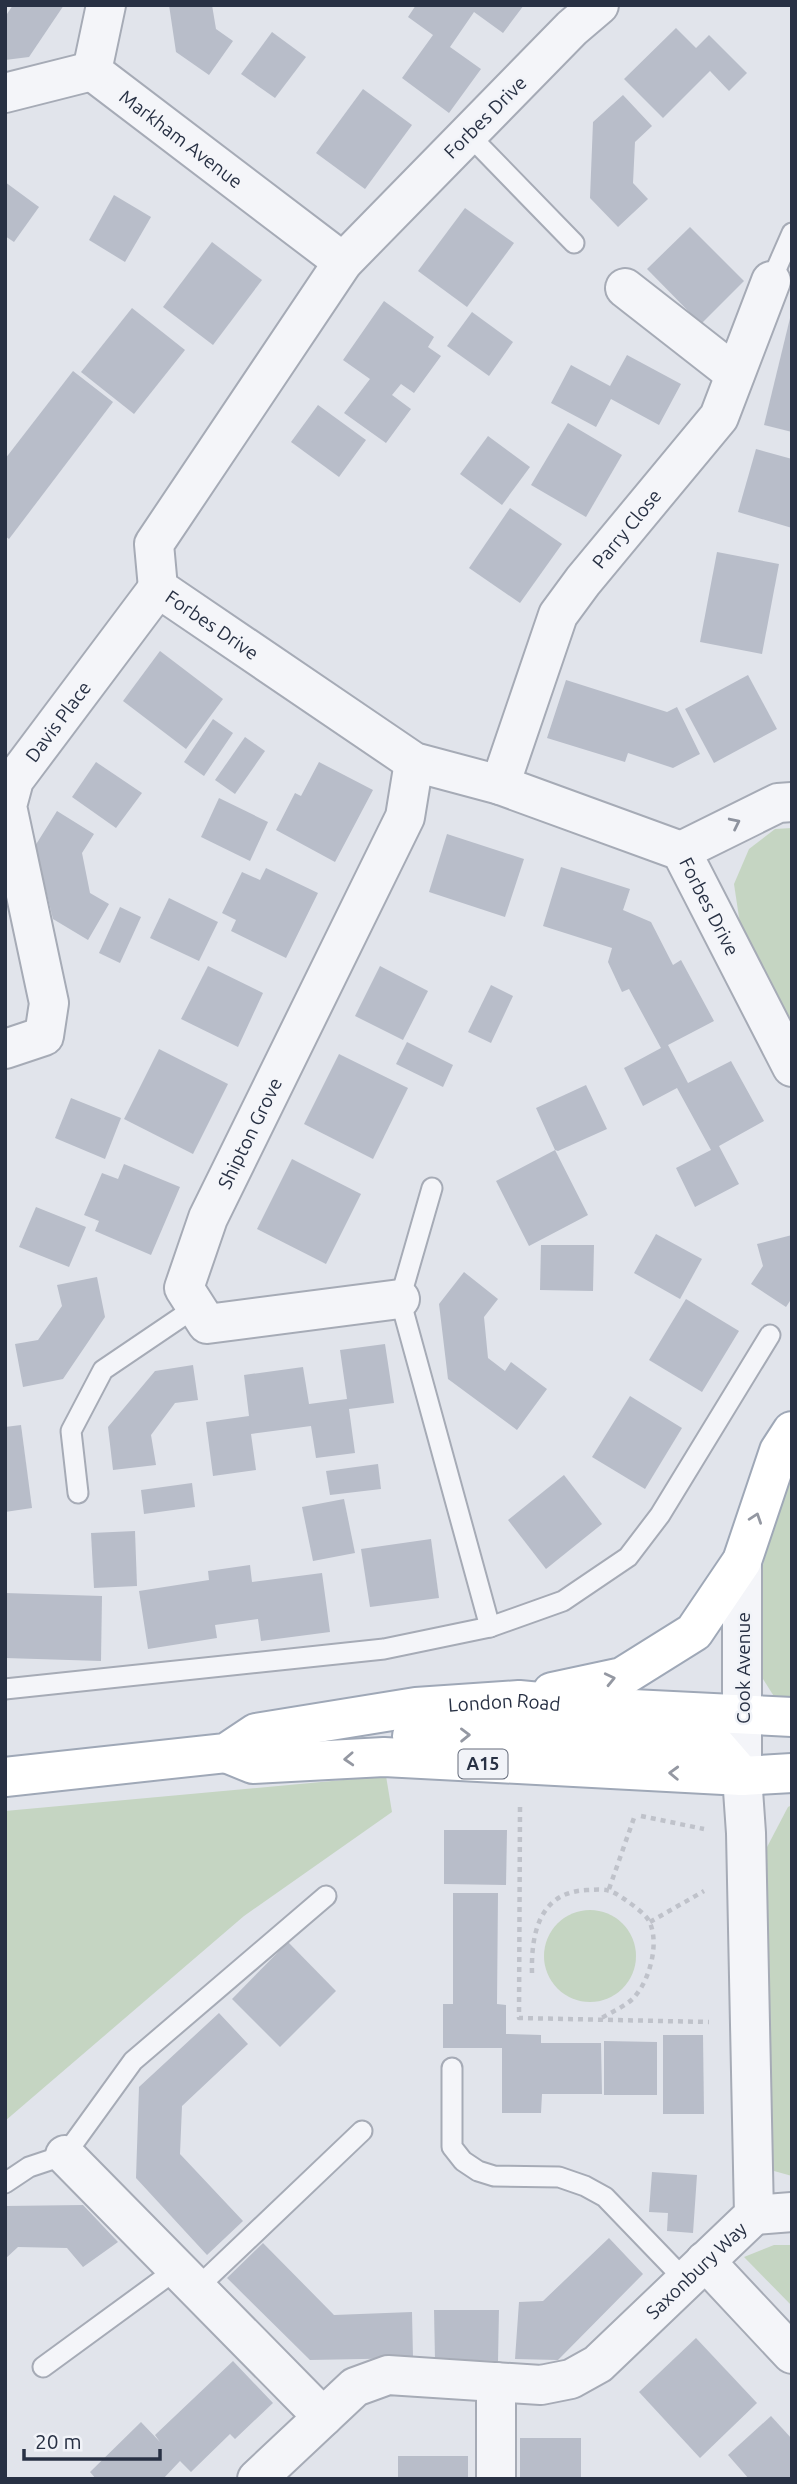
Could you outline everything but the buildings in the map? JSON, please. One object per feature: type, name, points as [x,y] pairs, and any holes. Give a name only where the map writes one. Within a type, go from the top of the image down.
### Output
[{"type":"main road","name":"Cook Avenue","points":[[519,1700],[622,1677],[694,1632],[742,1561],[779,1451],[792,1431]]},
{"type":"main road","name":"London Road","points":[[5,1777],[226,1753],[256,1733],[416,1706],[519,1700],[593,1707],[792,1717]]},
{"type":"main road","points":[[352,1717],[398,1736],[543,1734],[716,1746],[743,1776]]},
{"type":"main road","name":"London Road","points":[[226,1753],[253,1764],[384,1758],[743,1776],[792,1773]]},
{"type":"street","points":[[5,93],[92,71],[106,5]]},
{"type":"street","name":"Forbes Drive","points":[[599,5],[572,28],[342,262],[154,544],[159,588],[414,762],[500,785],[681,850],[792,1067]]},
{"type":"street","name":"Markham Avenue","points":[[92,71],[342,262]]},
{"type":"street","name":"Parry Close","points":[[500,785],[558,615],[719,417],[771,281]]},
{"type":"street","points":[[625,288],[735,373]]},
{"type":"street","name":"Davis Place","points":[[5,1049],[44,1036],[49,1003],[7,806],[14,780],[159,588]]},
{"type":"street","name":"Shipton Grove","points":[[196,1307],[184,1288],[208,1218],[405,817],[414,762]]},
{"type":"street","points":[[681,850],[778,803],[792,802]]},
{"type":"street","points":[[196,1307],[207,1324],[400,1299]]},
{"type":"street","name":"Cook Avenue","points":[[742,1561],[743,1776]]},
{"type":"street","name":"Saxonbury Way","points":[[257,2479],[355,2387],[388,2375],[541,2385],[571,2379],[598,2364],[754,2215],[747,1833],[743,1776]]},
{"type":"street","points":[[65,2155],[323,2417]]},
{"type":"street","points":[[754,2215],[792,2212]]},
{"type":"street","points":[[695,2271],[792,2354]]},
{"type":"street","points":[[496,2382],[496,2479]]},
{"type":"lane","points":[[468,134],[574,243]]},
{"type":"lane","points":[[771,281],[792,233]]},
{"type":"lane","points":[[432,1188],[400,1299],[490,1627]]},
{"type":"lane","points":[[78,1493],[71,1431],[103,1370],[196,1307]]},
{"type":"lane","points":[[5,1689],[384,1649],[490,1627],[562,1601],[628,1557],[660,1515],[770,1335]]},
{"type":"lane","points":[[5,2183],[29,2167],[65,2155],[133,2061],[326,1896]]},
{"type":"lane","points":[[452,2068],[452,2147],[463,2161],[478,2171],[494,2176],[559,2177],[585,2186],[605,2197],[695,2271]]},
{"type":"lane","points":[[43,2367],[187,2278],[362,2131]]},
{"type":"path","points":[[520,1801],[519,2018],[718,2022]]},
{"type":"path","points":[[609,1889],[635,1815]]},
{"type":"path","points":[[532,1973],[531,1945],[540,1919],[556,1899],[578,1891],[609,1889],[630,1903],[650,1922],[654,1944],[649,1972],[635,1997],[599,2019]]},
{"type":"path","points":[[650,1922],[708,1889]]},
{"type":"green space","points":[[792,828],[792,1025],[740,924],[734,884],[749,849],[775,829]]},
{"type":"green space","points":[[792,1470],[792,1699],[775,1698],[759,1667],[762,1571],[773,1511]]},
{"type":"green space","points":[[386,1776],[392,1812],[244,1916],[5,2121],[5,1811]]},
{"type":"green space","points":[[792,1805],[792,2176],[774,2171],[767,2157],[766,1849],[788,1807]]},
{"type":"green space","points":[[590,1910],[608,1914],[622,1924],[632,1938],[636,1956],[632,1974],[622,1988],[608,1998],[590,2002],[572,1998],[558,1988],[548,1974],[544,1956],[548,1938],[558,1924],[572,1914]]},
{"type":"green space","points":[[774,2245],[792,2245],[792,2306],[744,2257]]}]
